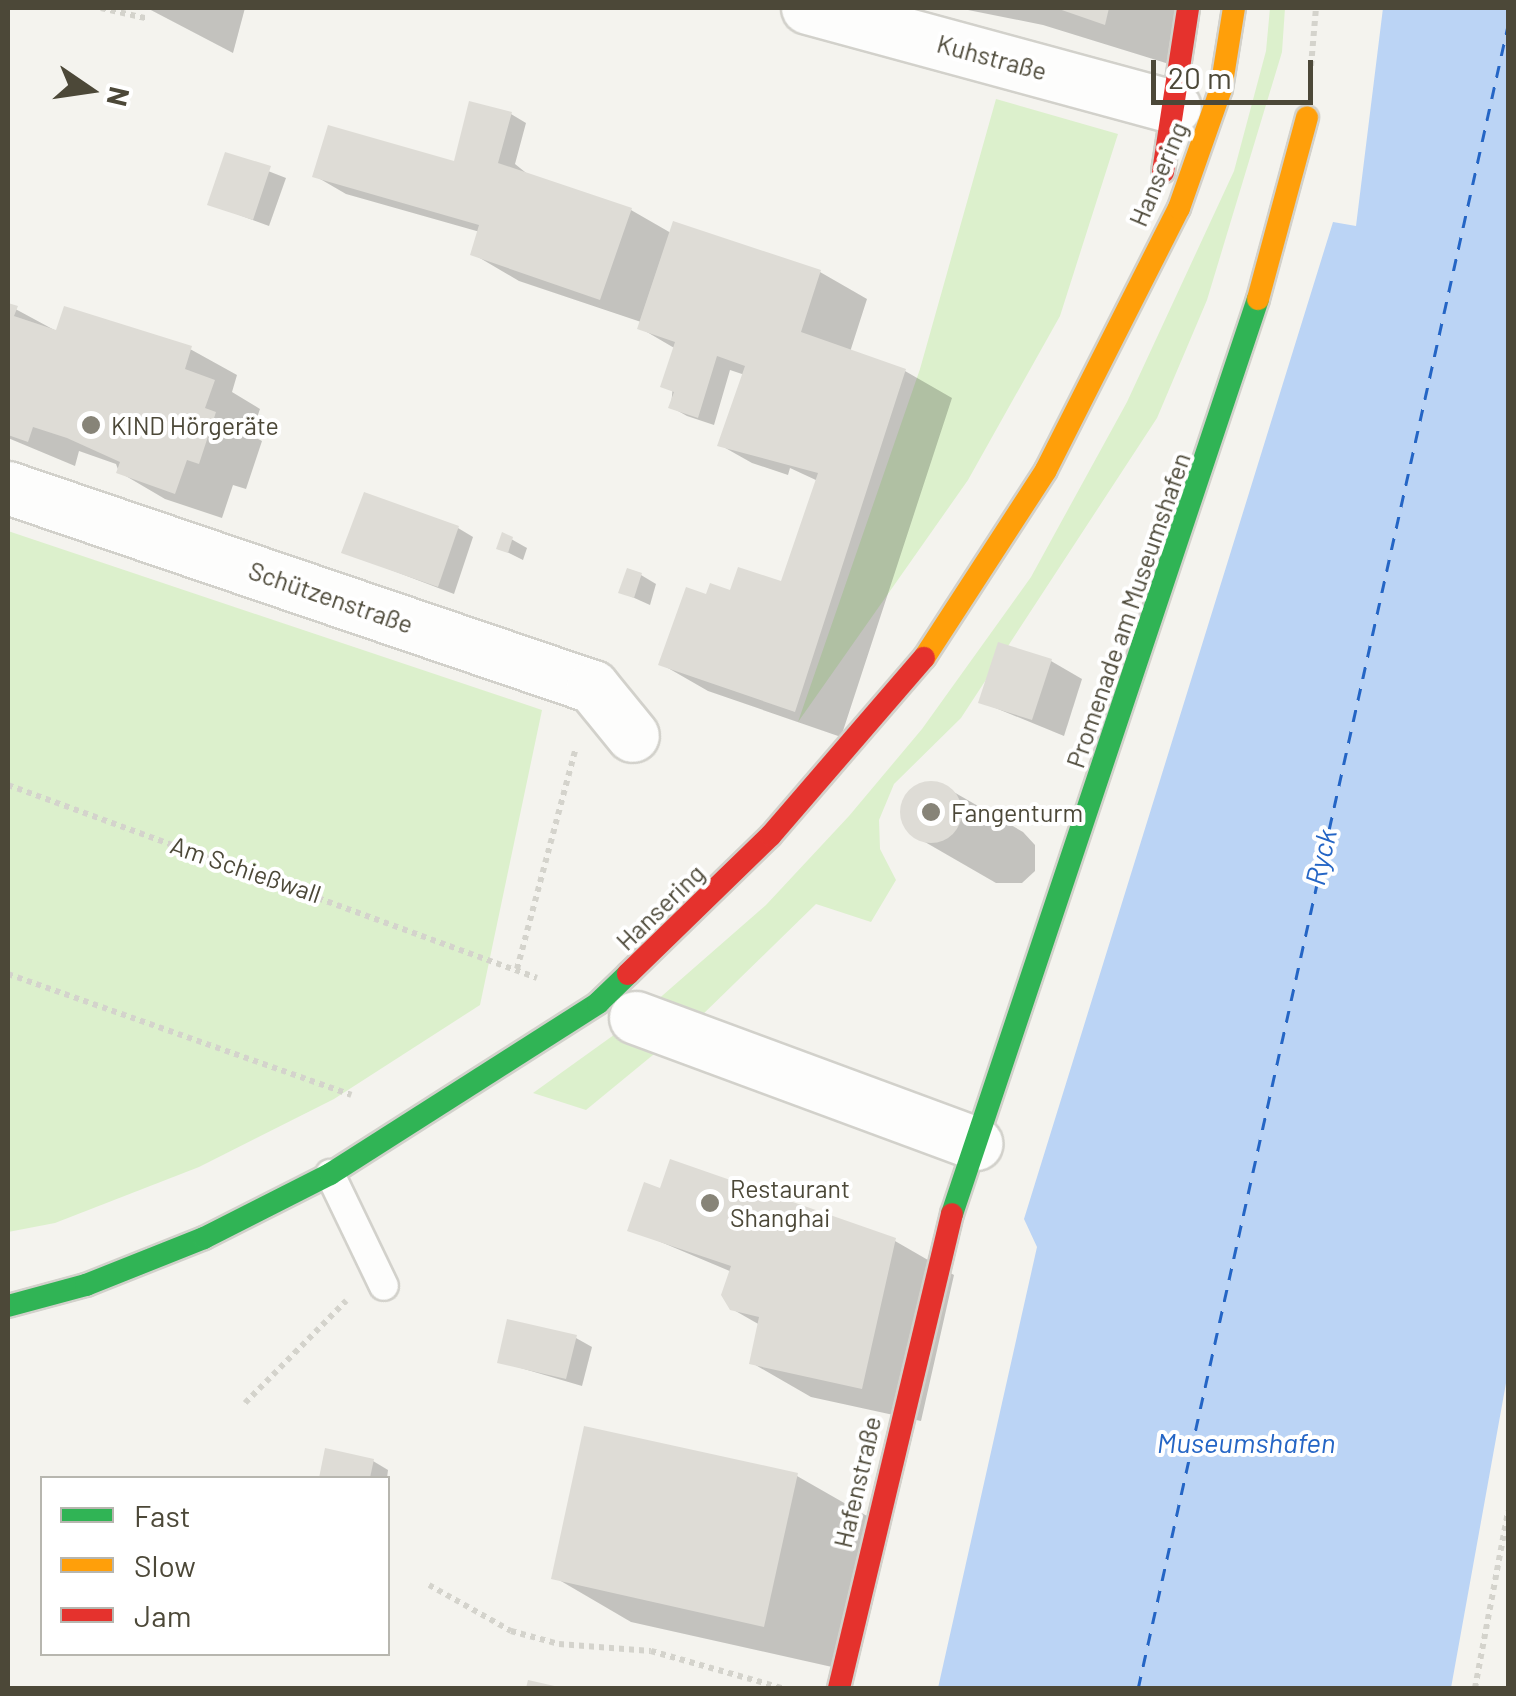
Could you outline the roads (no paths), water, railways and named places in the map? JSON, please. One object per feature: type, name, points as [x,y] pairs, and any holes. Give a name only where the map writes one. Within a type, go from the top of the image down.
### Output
[{"type":"main road","name":"Hansering","points":[[1129,298],[1158,200],[1188,8]]},
{"type":"main road","name":"Hansering","points":[[8,1306],[86,1285],[204,1238],[330,1174],[598,1004],[858,742],[950,624],[1046,470],[1129,298],[1179,208],[1221,89],[1234,8]]},
{"type":"main road","name":"Promenade am Museumshafen","points":[[930,1288],[1240,364],[1307,117]]},
{"type":"main road","name":"Hafenstraße","points":[[839,1688],[930,1288]]},
{"type":"street","name":"Kuhstraße","points":[[808,8],[1175,108]]},
{"type":"street","name":"Schützenstraße","points":[[8,488],[593,687],[633,736]]},
{"type":"street","points":[[636,1018],[976,1144]]},
{"type":"lane","points":[[330,1174],[384,1286]]},
{"type":"water","name":"Museumshafen","points":[[1383,8],[1508,8],[1508,1372],[1451,1688],[938,1688],[1037,1247],[1024,1219],[1333,222],[1356,226]]},
{"type":"place","name":"KIND Hörgeräte","points":[[91,425]]},
{"type":"place","name":"Fangenturm","points":[[931,812]]},
{"type":"place","name":"Restaurant Shanghai","points":[[710,1203]]},
{"type":"water label","name":"Ryck","points":[[1320,857]]}]
